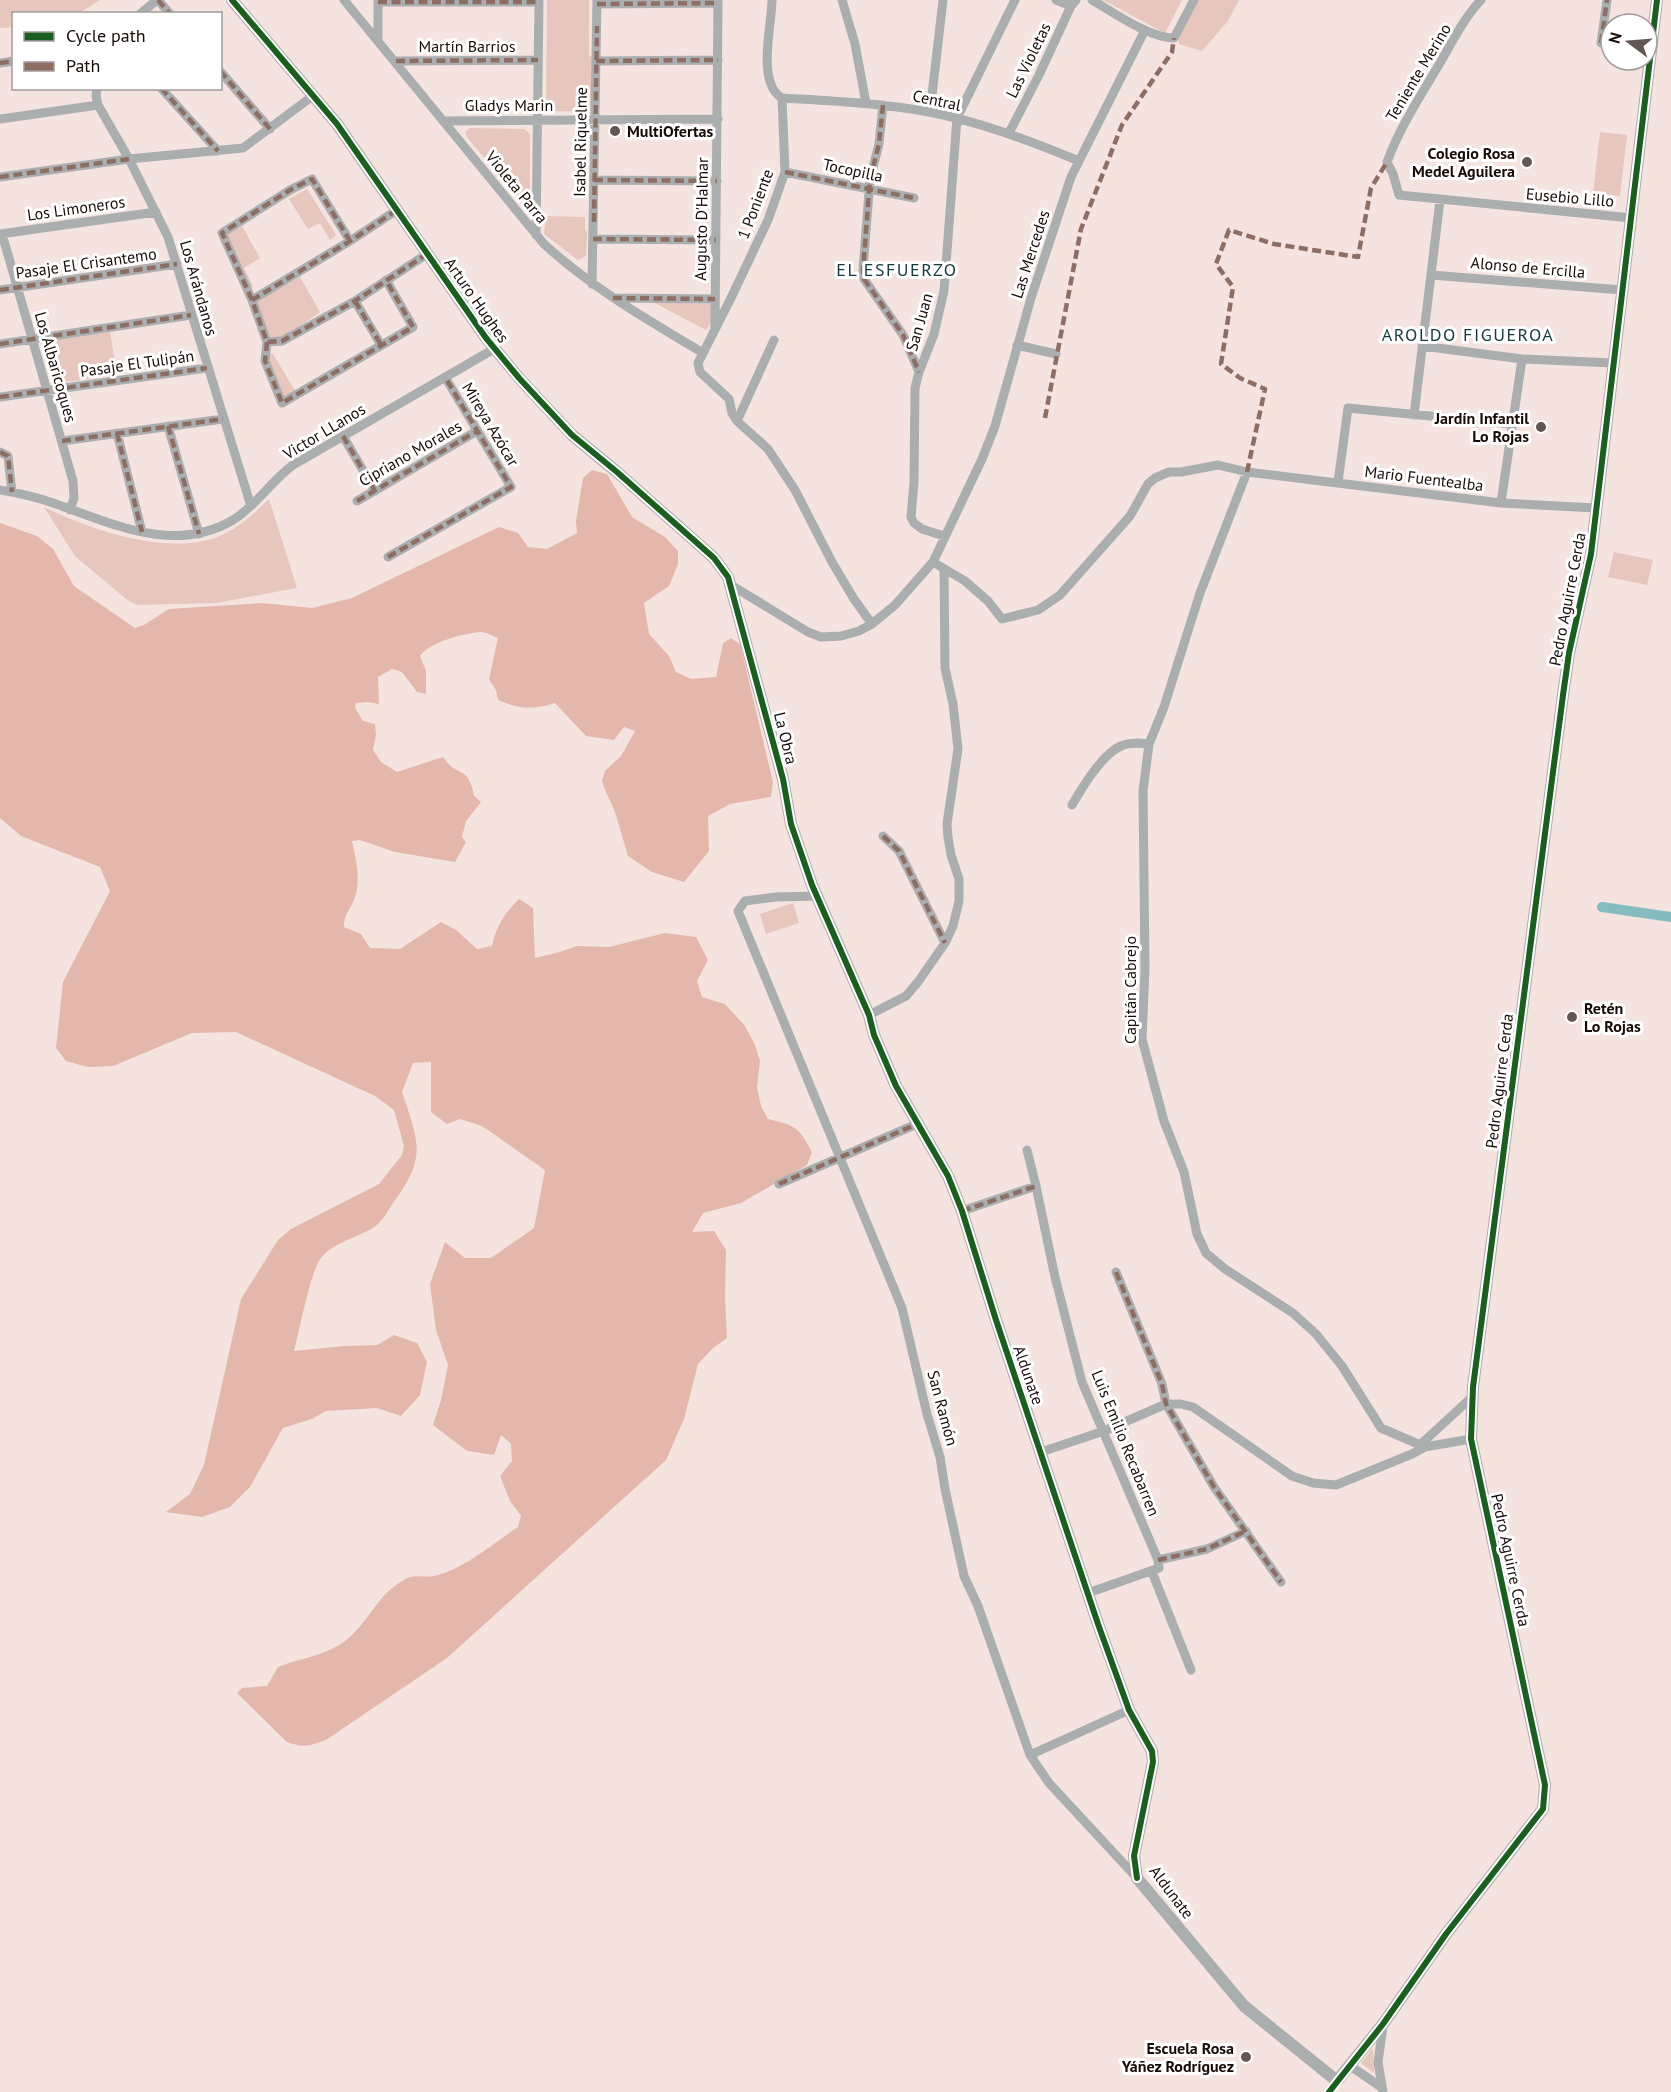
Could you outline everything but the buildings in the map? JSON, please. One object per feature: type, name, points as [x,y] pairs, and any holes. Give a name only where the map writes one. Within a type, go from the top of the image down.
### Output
[{"type":"street","points":[[142,12],[157,0],[168,12]]},
{"type":"street","name":"Arturo Hughes","points":[[232,0],[337,124],[494,349],[572,435],[714,558],[724,570],[731,585]]},
{"type":"street","name":"Violeta Parra","points":[[344,0],[536,235],[553,252],[592,284],[703,353]]},
{"type":"street","name":"1 Poniente","points":[[703,353],[768,220],[786,172],[782,98],[773,90],[768,73],[772,0]]},
{"type":"street","points":[[842,0],[855,44],[866,103]]},
{"type":"street","points":[[930,112],[943,0]]},
{"type":"street","name":"San Juan","points":[[944,536],[922,529],[914,523],[911,517],[914,482],[915,397],[919,372],[934,334],[944,291],[957,118],[1015,0]]},
{"type":"street","points":[[1056,0],[1073,3]]},
{"type":"street","points":[[1092,0],[1145,30],[1166,38],[1174,38],[1194,0]]},
{"type":"street","name":"Teniente Merino","points":[[1387,162],[1402,128],[1474,7],[1481,0]]},
{"type":"street","name":"Pedro Aguirre Cerda","points":[[1329,2092],[1383,2024],[1446,1934],[1544,1809],[1545,1785],[1471,1439],[1472,1397],[1563,695],[1569,653],[1591,554],[1658,0]]},
{"type":"street","points":[[378,39],[378,1],[539,1],[536,235]]},
{"type":"street","points":[[597,2],[718,1]]},
{"type":"street","name":"Augusto D'Halmar","points":[[715,330],[718,1]]},
{"type":"street","name":"Isabel Riquelme","points":[[592,284],[597,2]]},
{"type":"street","name":"Las Violetas","points":[[1009,133],[1073,3]]},
{"type":"street","name":"Las Mercedes","points":[[731,585],[789,621],[821,637],[842,636],[872,624],[895,605],[933,562],[988,442],[1071,177],[1145,30]]},
{"type":"street","name":"Martín Barrios","points":[[396,61],[538,60]]},
{"type":"street","points":[[596,61],[718,60]]},
{"type":"street","points":[[222,73],[270,129]]},
{"type":"street","name":"Los Arándanos","points":[[97,90],[98,105],[129,159],[168,237],[251,506]]},
{"type":"street","points":[[163,90],[218,151]]},
{"type":"street","points":[[0,177],[129,159],[246,147],[314,95]]},
{"type":"street","name":"Central","points":[[782,98],[866,103],[930,112],[1009,133],[1078,160]]},
{"type":"street","points":[[0,119],[98,105]]},
{"type":"street","points":[[884,105],[882,129],[870,179],[864,279],[903,335],[919,372]]},
{"type":"street","name":"Gladys Marin","points":[[444,121],[718,119]]},
{"type":"street","name":"Eusebio Lillo","points":[[1387,162],[1399,195],[1631,218]]},
{"type":"street","name":"Tocopilla","points":[[786,172],[914,198]]},
{"type":"street","points":[[350,241],[312,178],[222,233],[252,300],[267,342],[265,361],[282,403],[413,327],[386,280]]},
{"type":"street","points":[[594,180],[717,181]]},
{"type":"street","points":[[1414,415],[1440,200]]},
{"type":"street","points":[[252,300],[397,210]]},
{"type":"street","name":"Los Limoneros","points":[[1,234],[156,212]]},
{"type":"street","name":"Los Albaricoques","points":[[1,234],[62,441],[74,489],[70,510]]},
{"type":"street","points":[[593,239],[716,240]]},
{"type":"street","points":[[267,342],[282,341],[355,301],[428,254]]},
{"type":"street","name":"Pasaje El Crisantemo","points":[[0,290],[177,264]]},
{"type":"street","name":"Alonso de Ercilla","points":[[1431,275],[1622,290]]},
{"type":"street","points":[[613,298],[715,299]]},
{"type":"street","points":[[355,301],[381,345]]},
{"type":"street","points":[[0,344],[191,315]]},
{"type":"street","points":[[738,421],[774,340]]},
{"type":"street","points":[[1017,345],[1056,354]]},
{"type":"street","points":[[1422,346],[1522,359],[1613,363]]},
{"type":"street","name":"Victor LLanos","points":[[0,490],[142,532],[171,537],[199,534],[222,525],[251,506],[287,469],[494,349]]},
{"type":"street","points":[[703,353],[698,363],[700,372],[729,399],[746,405]]},
{"type":"street","points":[[1502,503],[1522,359]]},
{"type":"street","name":"Pasaje El Tulipán","points":[[0,398],[207,368]]},
{"type":"street","name":"Mireya Azócar","points":[[388,557],[511,487],[445,377]]},
{"type":"street","points":[[729,399],[732,413],[768,449],[784,473],[832,562],[872,624]]},
{"type":"street","points":[[1338,482],[1348,408],[1512,424]]},
{"type":"street","points":[[62,441],[223,419]]},
{"type":"street","points":[[168,426],[199,534]]},
{"type":"street","name":"Cipriano Morales","points":[[357,501],[477,431]]},
{"type":"street","points":[[117,434],[142,532]]},
{"type":"street","points":[[343,436],[375,491]]},
{"type":"street","points":[[0,452],[8,456],[12,492]]},
{"type":"street","name":"Mario Fuentealba","points":[[944,569],[965,581],[988,601],[1002,619],[1038,610],[1060,595],[1130,516],[1148,484],[1155,478],[1169,472],[1218,465],[1247,472],[1502,503],[1596,508]]},
{"type":"street","name":"Capitán Cabrejo","points":[[1247,472],[1200,593],[1164,707],[1149,744],[1143,791],[1145,969],[1142,1039],[1164,1121],[1185,1172],[1197,1233],[1206,1253],[1225,1269],[1293,1313],[1316,1334],[1342,1366],[1381,1428],[1423,1446]]},
{"type":"street","points":[[869,1015],[906,996],[945,943],[957,912],[959,890],[947,824],[957,749],[953,704],[945,668],[944,569],[933,562]]},
{"type":"street","name":"La Obra","points":[[731,585],[783,779],[791,824],[818,896]]},
{"type":"street","points":[[1072,805],[1098,766],[1119,746],[1133,743],[1149,744]]},
{"type":"street","points":[[883,836],[899,851],[945,943]]},
{"type":"street","name":"San Ramón","points":[[818,896],[776,897],[745,901],[738,911],[902,1308],[927,1414],[940,1456],[964,1576],[978,1606],[1030,1755],[1049,1783],[1137,1878]]},
{"type":"street","name":"Aldunate","points":[[818,896],[869,1015],[874,1035],[896,1086],[948,1176],[962,1211],[996,1320],[1129,1710],[1152,1751],[1153,1762],[1134,1856],[1137,1878],[1244,2007],[1337,2080]]},
{"type":"street","points":[[779,1184],[919,1123]]},
{"type":"street","name":"Luis Emilio Recabarren","points":[[1027,1150],[1055,1277],[1082,1382],[1158,1560]]},
{"type":"street","points":[[962,1211],[1036,1186]]},
{"type":"street","points":[[1116,1272],[1162,1384],[1166,1404],[1214,1487],[1281,1582]]},
{"type":"street","points":[[1423,1446],[1472,1397]]},
{"type":"street","points":[[1041,1452],[1104,1431],[1166,1404],[1193,1407],[1292,1476],[1313,1484],[1336,1485],[1423,1446],[1471,1439]]},
{"type":"street","points":[[1088,1593],[1152,1572],[1159,1568],[1158,1560],[1207,1549],[1246,1531]]},
{"type":"street","points":[[1152,1572],[1191,1670]]},
{"type":"street","points":[[1030,1755],[1129,1710]]},
{"type":"street","points":[[1382,2090],[1378,2049],[1383,2024]]},
{"type":"street","points":[[1350,2066],[1382,2090]]},
{"type":"shaded area","points":[[0,0],[100,0],[81,12],[12,12],[12,27],[0,28]]},
{"type":"shaded area","points":[[547,0],[589,0],[589,56],[593,57],[594,107],[588,112],[551,111],[546,107]]},
{"type":"shaded area","points":[[1103,0],[1182,0],[1165,33]]},
{"type":"shaded area","points":[[1198,0],[1239,0],[1228,21],[1202,51],[1179,44],[1178,38]]},
{"type":"shaded area","points":[[470,128],[524,129],[530,134],[530,201],[527,205],[524,205],[467,137],[465,132]]},
{"type":"shaded area","points":[[1600,132],[1627,135],[1620,196],[1593,193]]},
{"type":"shaded area","points":[[307,189],[336,235],[330,240],[320,223],[308,229],[289,199]]},
{"type":"shaded area","points":[[546,216],[585,217],[586,256],[578,260],[544,234]]},
{"type":"shaded area","points":[[242,226],[260,258],[244,268],[253,286],[246,294],[225,235]]},
{"type":"shaded area","points":[[300,277],[320,312],[281,339],[271,340],[256,304],[260,299]]},
{"type":"shaded area","points":[[653,302],[712,304],[712,318],[706,330]]},
{"type":"shaded area","points":[[110,332],[117,375],[53,384],[41,342]]},
{"type":"shaded area","points":[[273,354],[297,394],[284,403],[265,355]]},
{"type":"shaded area","points":[[592,470],[607,474],[632,517],[665,537],[678,551],[678,564],[669,586],[644,603],[649,634],[669,656],[676,672],[691,679],[716,677],[723,643],[731,638],[740,644],[773,782],[771,797],[730,804],[708,816],[709,851],[684,882],[652,872],[628,856],[615,812],[602,781],[605,771],[621,756],[635,731],[624,727],[614,740],[586,736],[555,703],[526,708],[498,700],[496,690],[489,679],[498,638],[481,632],[457,636],[431,646],[420,656],[426,671],[426,694],[417,692],[402,672],[392,669],[378,677],[379,704],[356,703],[355,708],[363,721],[375,724],[376,735],[373,750],[381,762],[397,772],[443,757],[448,764],[469,779],[474,796],[481,802],[466,821],[462,837],[466,842],[455,862],[395,852],[360,840],[352,841],[357,887],[344,927],[361,934],[370,948],[400,949],[441,922],[456,930],[477,949],[492,946],[502,920],[519,899],[533,908],[535,958],[577,946],[609,947],[665,933],[696,937],[708,960],[697,981],[702,997],[725,1004],[745,1026],[760,1061],[757,1087],[761,1106],[768,1119],[795,1128],[812,1152],[807,1165],[741,1203],[703,1213],[692,1232],[714,1231],[726,1250],[727,1338],[713,1348],[698,1364],[684,1419],[666,1460],[447,1658],[326,1740],[307,1746],[293,1744],[287,1742],[237,1693],[242,1688],[267,1686],[278,1667],[327,1651],[345,1641],[383,1597],[407,1578],[434,1576],[456,1568],[518,1527],[521,1516],[510,1501],[500,1476],[512,1461],[511,1444],[501,1435],[494,1455],[467,1451],[433,1425],[448,1365],[436,1330],[430,1284],[445,1242],[465,1258],[491,1258],[534,1228],[545,1170],[482,1126],[460,1119],[447,1124],[431,1112],[431,1062],[413,1063],[402,1092],[416,1137],[417,1149],[411,1173],[387,1213],[376,1226],[339,1244],[326,1253],[317,1264],[294,1351],[377,1345],[394,1335],[417,1343],[427,1362],[420,1395],[401,1416],[377,1408],[326,1411],[312,1419],[283,1428],[250,1487],[230,1507],[202,1517],[166,1512],[190,1494],[204,1465],[241,1299],[278,1240],[291,1229],[379,1184],[402,1155],[404,1146],[394,1110],[375,1096],[236,1032],[192,1033],[113,1066],[88,1067],[66,1061],[56,1048],[63,982],[110,891],[100,867],[21,836],[0,818],[0,523],[37,536],[53,549],[74,586],[135,628],[169,609],[262,603],[312,608],[352,598],[499,527],[518,533],[528,547],[547,549],[577,533],[576,521],[583,478]]},
{"type":"shaded area","points":[[269,499],[297,588],[216,603],[137,605],[126,599],[75,556],[44,507],[111,533],[162,543],[186,543],[209,540],[230,531]]},
{"type":"shaded area","points":[[1614,552],[1653,560],[1647,585],[1608,577]]},
{"type":"shaded area","points":[[793,903],[799,923],[766,934],[760,914]]},
{"type":"shaded area","points":[[1373,2048],[1374,2073],[1361,2063]]},
{"type":"waterway","points":[[1602,907],[1671,917]]},
{"type":"marked path","points":[[158,0],[168,12]]},
{"type":"marked path","points":[[1605,12],[1607,0]]},
{"type":"marked path","points":[[378,2],[539,2]]},
{"type":"marked path","points":[[597,4],[718,3]]},
{"type":"marked path","points":[[594,222],[597,26]]},
{"type":"marked path","points":[[1045,418],[1081,229],[1122,125],[1172,52],[1174,38]]},
{"type":"marked path","points":[[396,61],[538,60]]},
{"type":"marked path","points":[[596,61],[718,60]]},
{"type":"marked path","points":[[0,63],[12,61]]},
{"type":"marked path","points":[[222,73],[270,129]]},
{"type":"marked path","points":[[163,90],[218,151]]},
{"type":"marked path","points":[[883,105],[879,144],[870,179],[864,279],[903,335],[919,372]]},
{"type":"marked path","points":[[0,177],[129,159]]},
{"type":"marked path","points":[[1247,472],[1265,389],[1240,378],[1221,364],[1233,287],[1216,264],[1229,230],[1274,244],[1358,257],[1371,188],[1387,162]]},
{"type":"marked path","points":[[785,172],[914,198]]},
{"type":"marked path","points":[[252,300],[222,233],[290,190],[312,179],[350,241]]},
{"type":"marked path","points":[[594,180],[717,181]]},
{"type":"marked path","points":[[397,210],[252,300],[267,342],[282,341],[355,301],[427,254]]},
{"type":"marked path","points":[[593,239],[716,240]]},
{"type":"marked path","points":[[0,290],[177,264]]},
{"type":"marked path","points":[[267,342],[265,361],[282,403],[413,327],[386,280]]},
{"type":"marked path","points":[[613,298],[715,299]]},
{"type":"marked path","points":[[355,301],[381,345]]},
{"type":"marked path","points":[[0,344],[191,315]]},
{"type":"marked path","points":[[0,397],[207,368]]},
{"type":"marked path","points":[[388,557],[511,487],[445,377]]},
{"type":"marked path","points":[[62,441],[223,419]]},
{"type":"marked path","points":[[168,426],[199,534]]},
{"type":"marked path","points":[[357,501],[477,431]]},
{"type":"marked path","points":[[117,433],[142,532]]},
{"type":"marked path","points":[[343,436],[375,491]]},
{"type":"marked path","points":[[0,452],[8,456],[12,492]]},
{"type":"marked path","points":[[883,836],[899,851],[945,943]]},
{"type":"marked path","points":[[779,1184],[919,1123]]},
{"type":"marked path","points":[[962,1211],[1036,1186]]},
{"type":"marked path","points":[[1116,1272],[1162,1384],[1166,1404],[1214,1487],[1281,1582]]},
{"type":"marked path","points":[[1158,1560],[1207,1549],[1246,1531]]},
{"type":"cycle path","points":[[232,0],[337,124],[486,338],[519,378],[572,435],[714,558],[728,577],[783,779],[791,824],[812,885],[869,1015],[874,1035],[896,1086],[948,1176],[962,1211],[1098,1624],[1129,1710],[1152,1751],[1153,1762],[1134,1856],[1137,1878]]},
{"type":"cycle path","points":[[1329,2092],[1383,2024],[1446,1934],[1543,1809],[1545,1785],[1471,1439],[1473,1387],[1563,695],[1569,653],[1591,554],[1657,0]]},
{"type":"place","name":"MultiOfertas","points":[[615,131]]},
{"type":"place","name":"Colegio Rosa Medel Aguilera","points":[[1527,162]]},
{"type":"place","name":"Jardín Infantil Lo Rojas","points":[[1541,427]]},
{"type":"place","name":"Retén Lo Rojas","points":[[1572,1017]]},
{"type":"place","name":"Escuela Rosa Yáñez Rodríguez","points":[[1246,2057]]},
{"type":"district","name":"EL ESFUERZO","points":[[897,270]]},
{"type":"district","name":"AROLDO FIGUEROA","points":[[1468,335]]}]
